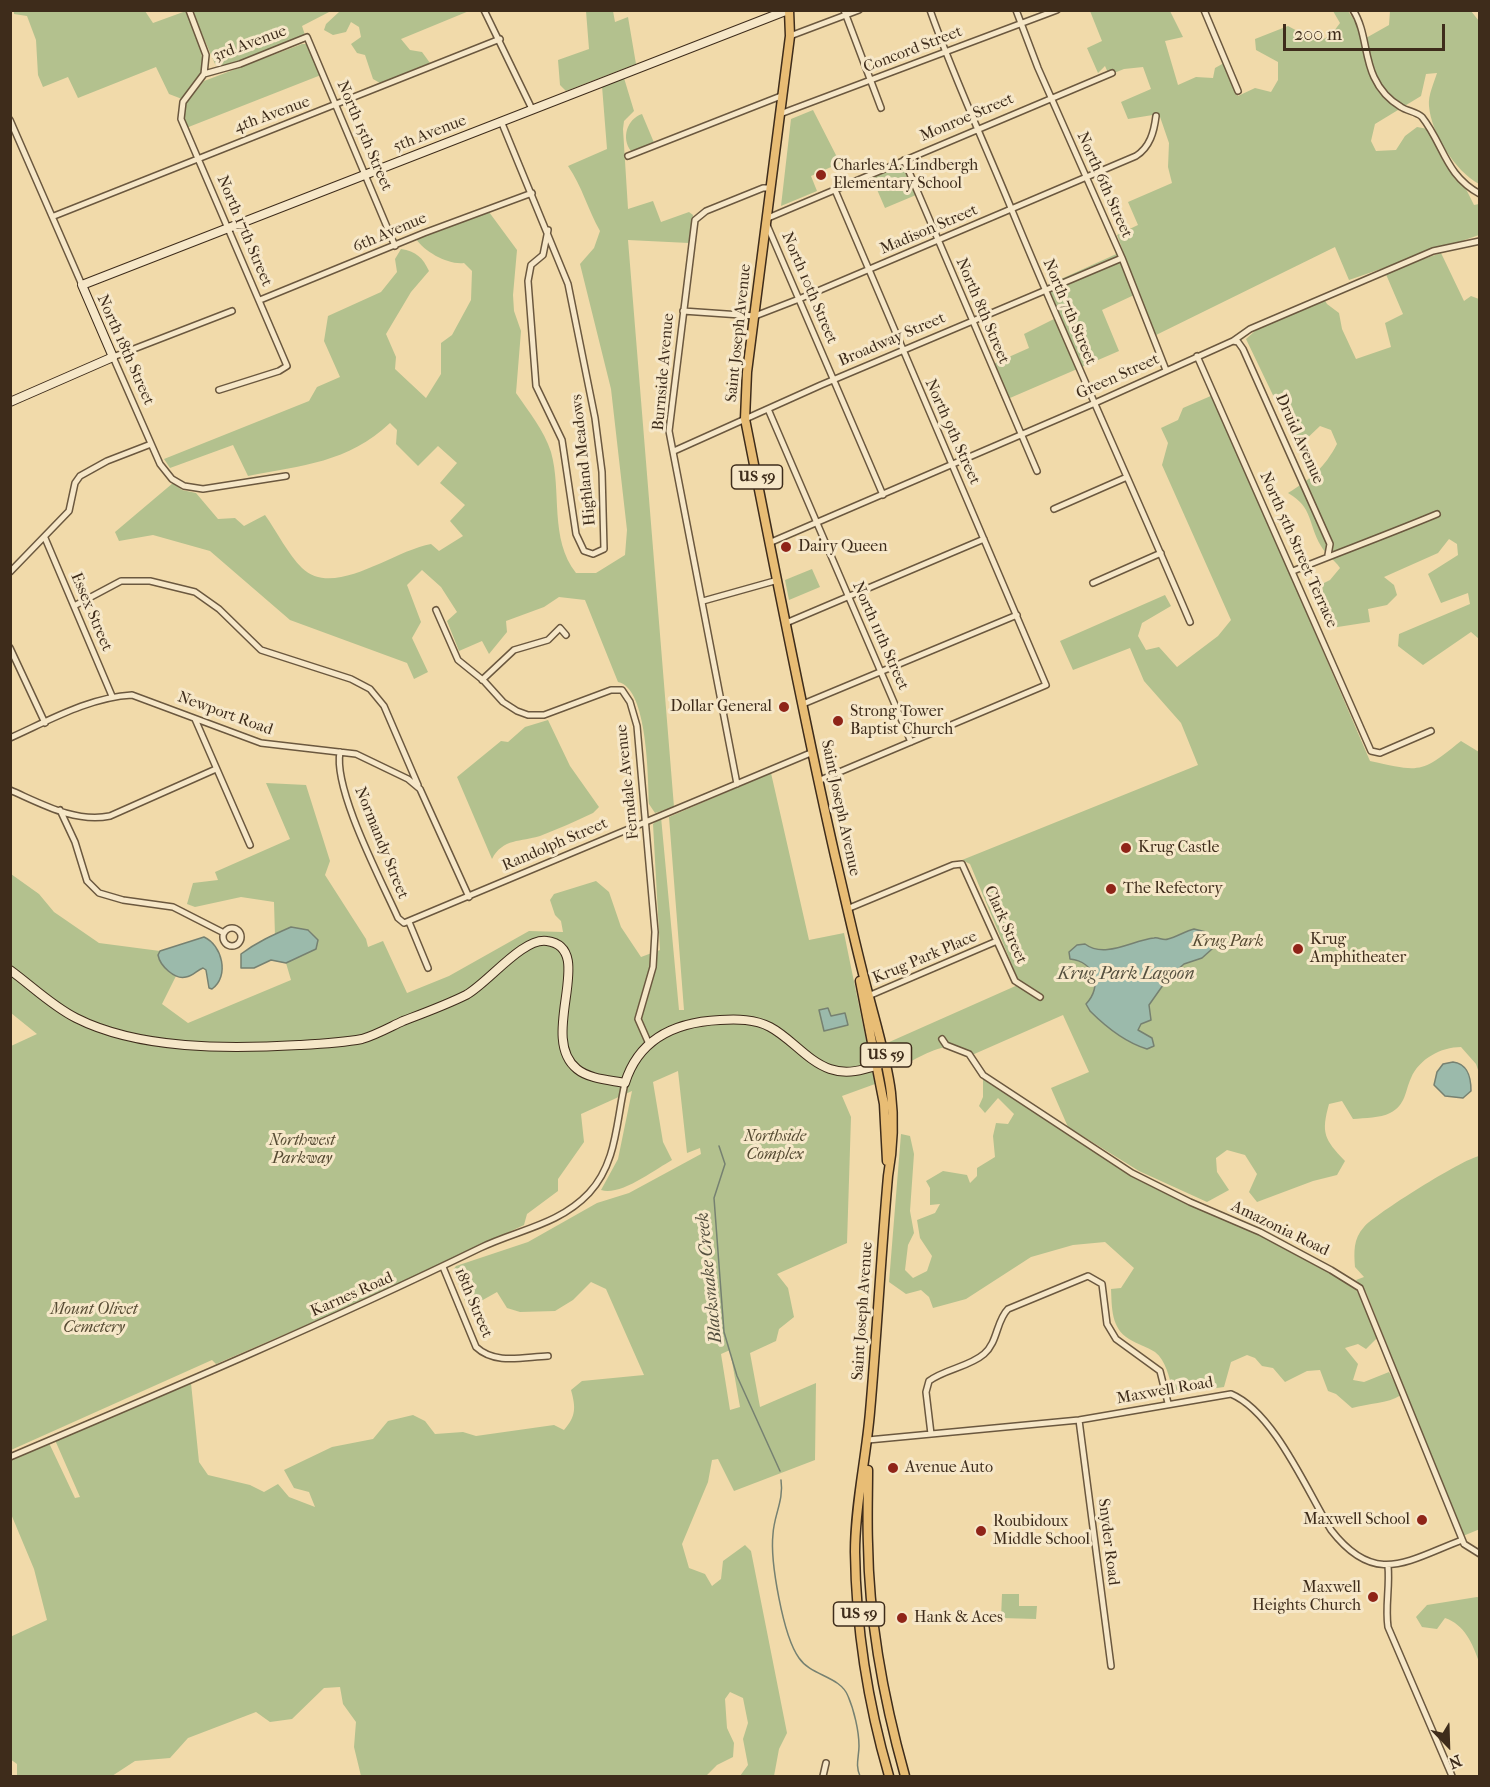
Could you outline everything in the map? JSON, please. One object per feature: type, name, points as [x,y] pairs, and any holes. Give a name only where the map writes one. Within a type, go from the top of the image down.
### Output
[{"type":"main road","name":"Saint Joseph Avenue","points":[[789,10],[790,36],[747,372],[746,419],[818,781],[866,998],[884,1104],[888,1176]]},
{"type":"main road","name":"Saint Joseph Avenue","points":[[866,998],[888,1062],[895,1127],[888,1176],[867,1444],[859,1497],[855,1552],[864,1666],[876,1730],[889,1776]]},
{"type":"main road","name":"Saint Joseph Avenue","points":[[867,1444],[868,1545],[880,1662],[905,1776]]},
{"type":"main road","points":[[864,1666],[880,1662]]},
{"type":"street","points":[[189,10],[206,55],[204,74]]},
{"type":"street","points":[[484,10],[500,39],[532,110]]},
{"type":"street","name":"5th Avenue","points":[[82,285],[789,10]]},
{"type":"street","points":[[790,36],[845,13],[859,10]]},
{"type":"street","name":"North 7th Street","points":[[930,10],[1044,289],[1190,622]]},
{"type":"street","name":"North 6th Street","points":[[1016,10],[1085,178],[1122,258],[1166,370]]},
{"type":"street","name":"Concord Street","points":[[779,114],[1057,10]]},
{"type":"street","points":[[1204,10],[1238,91]]},
{"type":"street","points":[[1353,10],[1359,20],[1372,74],[1383,93],[1401,108],[1420,116],[1451,170],[1469,188],[1479,194]]},
{"type":"street","points":[[845,13],[881,108]]},
{"type":"street","name":"3rd Avenue","points":[[181,106],[190,89],[204,74],[240,64],[307,37]]},
{"type":"street","name":"North 15th Street","points":[[307,37],[395,246]]},
{"type":"street","name":"4th Avenue","points":[[54,216],[500,39]]},
{"type":"street","name":"Monroe Street","points":[[767,221],[904,160],[1112,73]]},
{"type":"street","points":[[628,156],[782,96]]},
{"type":"street","name":"North 17th Street","points":[[181,106],[182,125],[198,157],[287,366],[279,371],[219,390]]},
{"type":"street","name":"Madison Street","points":[[683,311],[755,316],[799,299],[1144,151],[1150,141],[1156,116]]},
{"type":"street","name":"North 18th Street","points":[[10,120],[54,216],[151,444],[166,473],[184,486],[193,489],[286,476]]},
{"type":"street","points":[[501,121],[548,231]]},
{"type":"street","name":"North 8th Street","points":[[904,160],[1037,471]]},
{"type":"street","name":"Burnside Avenue","points":[[737,784],[669,431],[695,220],[706,211],[763,188],[771,188]]},
{"type":"street","name":"North 9th Street","points":[[835,190],[1046,685],[910,742]]},
{"type":"street","name":"6th Avenue","points":[[260,300],[532,193]]},
{"type":"street","name":"North 10th Street","points":[[767,221],[883,495]]},
{"type":"street","name":"Highland Meadows","points":[[548,231],[568,284],[596,418],[606,545],[602,552],[593,554],[584,551],[576,534],[562,440],[536,386],[528,281],[531,265],[543,255],[548,231]]},
{"type":"street","name":"Green Street","points":[[769,543],[1095,403],[1233,341],[1250,329],[1366,278],[1433,251],[1479,241]]},
{"type":"street","name":"Broadway Street","points":[[674,451],[834,379],[1122,258]]},
{"type":"street","points":[[10,402],[113,357],[232,311]]},
{"type":"street","name":"Druid Avenue","points":[[1233,341],[1243,349],[1299,472],[1330,544],[1328,555]]},
{"type":"street","name":"North 5th Street Terrace","points":[[1197,356],[1293,571],[1366,743],[1375,753],[1431,731]]},
{"type":"street","name":"North 11th Street","points":[[768,409],[910,742]]},
{"type":"street","points":[[10,572],[69,512],[75,483],[80,476],[107,461],[151,444]]},
{"type":"street","points":[[1054,509],[1127,477]]},
{"type":"street","points":[[1293,571],[1328,555],[1346,551],[1437,514]]},
{"type":"street","name":"Essex Street","points":[[45,538],[112,696]]},
{"type":"street","points":[[786,623],[984,539]]},
{"type":"street","points":[[1093,583],[1161,553]]},
{"type":"street","points":[[703,601],[778,580]]},
{"type":"street","points":[[74,606],[121,581],[150,581],[195,592],[219,609],[261,650],[351,679],[369,689],[384,706],[469,897]]},
{"type":"street","name":"Ferndale Avenue","points":[[436,610],[458,660],[503,702],[523,713],[538,715],[555,712],[604,691],[622,690],[627,697],[637,726],[655,949],[638,1019],[649,1044]]},
{"type":"street","points":[[803,704],[1017,615]]},
{"type":"street","points":[[482,680],[514,650],[548,640],[560,628],[566,635]]},
{"type":"street","points":[[548,640],[557,642]]},
{"type":"street","points":[[10,648],[45,723]]},
{"type":"street","name":"Newport Road","points":[[10,738],[112,696],[140,696],[195,719],[275,747],[356,754],[385,767],[420,789]]},
{"type":"street","points":[[195,719],[250,845]]},
{"type":"street","points":[[818,781],[910,742]]},
{"type":"street","name":"Normandy Street","points":[[340,752],[339,771],[348,803],[398,918],[404,923],[409,922],[428,968]]},
{"type":"street","name":"Randolph Street","points":[[409,922],[646,820],[813,752]]},
{"type":"street","points":[[11,789],[83,818],[110,816],[216,769]]},
{"type":"street","points":[[60,810],[75,842],[87,881],[99,893],[123,900],[174,907],[224,933]]},
{"type":"street","name":"Clark Street","points":[[847,909],[962,864],[966,868],[1015,981],[1040,997]]},
{"type":"street","points":[[10,970],[68,1014],[114,1031],[185,1044],[272,1046],[347,1041],[375,1034],[467,994],[530,944],[546,940],[562,949],[570,966],[561,1026],[564,1046],[570,1062],[586,1074],[625,1083],[632,1066],[649,1044],[669,1029],[682,1024],[739,1020],[769,1026],[828,1069],[854,1072],[888,1062]]},
{"type":"street","name":"Krug Park Place","points":[[866,998],[997,941]]},
{"type":"street","name":"Amazonia Road","points":[[942,1039],[946,1045],[969,1054],[983,1075],[1132,1173],[1190,1202],[1260,1232],[1360,1288],[1464,1545],[1479,1554]]},
{"type":"street","name":"Karnes Road","points":[[10,1457],[346,1313],[483,1246],[564,1214],[589,1193],[604,1173],[612,1154],[625,1083]]},
{"type":"street","name":"18th Street","points":[[443,1267],[476,1347],[484,1355],[496,1359],[548,1356]]},
{"type":"street","points":[[930,1434],[926,1392],[929,1381],[986,1353],[993,1343],[1003,1314],[1008,1309],[1088,1275],[1102,1284],[1110,1330],[1120,1343],[1160,1371],[1168,1403]]},
{"type":"street","name":"Maxwell Road","points":[[867,1444],[930,1434],[1079,1420],[1225,1393],[1247,1402],[1282,1446],[1341,1543],[1361,1558],[1388,1566]]},
{"type":"street","name":"Snyder Road","points":[[1079,1420],[1110,1666]]},
{"type":"street","points":[[1452,1776],[1388,1627],[1386,1606],[1390,1585],[1388,1566],[1462,1540]]},
{"type":"street","points":[[824,1776],[826,1763]]},
{"type":"green space","points":[[14,10],[145,11],[153,23],[186,11],[201,47],[203,70],[182,99],[169,94],[156,67],[78,98],[68,77],[43,87],[38,75],[36,40],[27,16],[14,14]]},
{"type":"green space","points":[[192,11],[331,11],[302,26],[305,35],[246,60],[223,65],[215,64]]},
{"type":"green space","points":[[337,11],[469,11],[401,39],[410,50],[422,52],[430,63],[380,83],[373,79],[365,55],[357,53],[351,44],[361,37],[359,27],[351,22],[346,32],[333,35],[324,30],[326,24],[339,12]]},
{"type":"green space","points":[[586,11],[613,11],[615,22],[628,17],[636,64],[566,91],[560,85],[558,60],[589,49]]},
{"type":"green space","points":[[1090,11],[1170,11],[1183,37],[1165,41],[1178,85],[1196,77],[1213,78],[1215,68],[1224,63],[1238,96],[1255,88],[1271,92],[1278,80],[1278,62],[1256,50],[1255,39],[1288,26],[1318,42],[1331,35],[1340,23],[1333,11],[1348,11],[1366,38],[1389,25],[1390,11],[1471,11],[1479,21],[1479,184],[1453,161],[1434,128],[1429,102],[1437,73],[1426,74],[1421,96],[1375,124],[1371,141],[1376,151],[1396,150],[1405,136],[1417,127],[1428,129],[1455,179],[1465,187],[1474,205],[1479,204],[1479,235],[1349,280],[1335,247],[1152,337],[1134,295],[1102,310],[1119,351],[1003,401],[990,370],[993,364],[1029,348],[1024,334],[1054,319],[1041,288],[1123,251],[1117,235],[1138,225],[1128,202],[1172,183],[1168,167],[1169,143],[1159,114],[1128,119],[1121,102],[1151,89],[1143,67],[1124,69],[1109,75],[1105,66],[1098,73],[1087,48],[1102,41]]},
{"type":"green space","points":[[302,44],[308,44],[321,75],[186,128],[185,104],[204,81]]},
{"type":"green space","points":[[624,78],[634,111],[624,121],[623,129],[628,209],[653,201],[661,222],[689,212],[693,215],[689,243],[628,240],[674,807],[655,813],[649,804],[647,756],[641,717],[628,688],[618,682],[585,600],[559,597],[544,607],[506,621],[507,632],[489,654],[482,641],[459,651],[447,621],[457,612],[441,587],[422,570],[407,585],[421,622],[412,638],[428,672],[414,679],[407,663],[290,620],[210,551],[153,535],[119,541],[115,532],[173,483],[182,490],[196,493],[218,519],[235,518],[244,526],[265,515],[287,550],[302,568],[315,576],[330,578],[347,576],[416,548],[431,544],[439,551],[463,536],[450,521],[465,505],[440,483],[457,463],[438,446],[418,466],[396,444],[397,430],[390,423],[358,447],[341,454],[306,465],[248,476],[233,445],[170,468],[164,459],[309,401],[317,387],[340,377],[324,341],[328,316],[381,292],[397,272],[395,259],[401,249],[411,251],[418,256],[429,271],[411,292],[386,334],[396,357],[395,369],[426,398],[441,374],[441,343],[452,335],[471,300],[472,271],[464,263],[451,262],[437,257],[416,239],[489,212],[517,250],[513,295],[514,311],[521,331],[516,393],[540,429],[551,452],[562,545],[576,573],[596,573],[625,555],[627,530],[611,389],[580,264],[594,248],[600,231],[568,166],[607,149],[602,86]]},
{"type":"green space","points":[[813,110],[840,163],[811,176],[817,191],[781,206],[791,119]]},
{"type":"green space","points":[[642,114],[655,145],[631,151],[626,140],[627,130],[629,124]]},
{"type":"green space","points":[[902,165],[916,195],[885,208],[872,178]]},
{"type":"green space","points":[[1441,253],[1464,301],[1471,296],[1479,299],[1479,639],[1471,632],[1423,665],[1398,646],[1399,634],[1470,604],[1468,593],[1441,603],[1428,574],[1458,555],[1457,544],[1449,539],[1438,553],[1384,577],[1394,585],[1397,595],[1387,605],[1368,609],[1370,622],[1331,628],[1313,598],[1314,588],[1330,580],[1340,568],[1321,546],[1302,504],[1288,493],[1317,472],[1337,444],[1331,430],[1320,426],[1301,444],[1295,441],[1246,339],[1256,330],[1323,297],[1327,304],[1339,313],[1342,329],[1356,359],[1391,347],[1385,323],[1403,314],[1385,272]]},
{"type":"green space","name":"Krug Park","points":[[1213,395],[1370,761],[1419,768],[1437,760],[1461,741],[1479,752],[1479,1073],[1476,1064],[1461,1047],[1446,1049],[1432,1055],[1419,1065],[1411,1078],[1402,1102],[1386,1115],[1353,1119],[1342,1101],[1329,1104],[1325,1122],[1326,1135],[1345,1161],[1337,1175],[1313,1181],[1257,1202],[1249,1192],[1257,1174],[1245,1155],[1227,1150],[1216,1158],[1217,1172],[1229,1190],[1207,1202],[1139,1171],[1068,1127],[1051,1088],[1089,1072],[1063,1015],[972,1055],[963,1049],[944,1047],[896,1068],[887,1043],[1020,984],[970,864],[962,860],[1198,765],[1181,723],[1144,681],[1130,648],[1073,670],[1060,641],[1165,595],[1171,606],[1142,623],[1138,636],[1146,650],[1159,647],[1177,667],[1218,636],[1231,620],[1162,465],[1168,443],[1161,428],[1178,420],[1183,408]]},
{"type":"green space","points":[[812,569],[820,587],[789,600],[785,580]]},
{"type":"green space","points":[[548,720],[570,766],[599,807],[593,813],[540,836],[507,844],[496,852],[492,859],[457,777],[501,741],[508,742],[525,727]]},
{"type":"green space","points":[[771,773],[809,940],[844,933],[875,1084],[842,1096],[851,1117],[847,1243],[777,1274],[788,1288],[794,1317],[779,1329],[776,1341],[750,1353],[760,1407],[816,1383],[815,1460],[734,1491],[718,1459],[712,1460],[708,1482],[682,1544],[689,1568],[705,1574],[712,1586],[721,1579],[723,1561],[745,1545],[751,1551],[787,1733],[779,1749],[774,1776],[740,1776],[748,1765],[743,1739],[748,1723],[743,1698],[730,1692],[725,1699],[727,1728],[734,1743],[733,1757],[717,1765],[706,1776],[361,1776],[354,1747],[356,1722],[343,1704],[340,1687],[324,1688],[292,1719],[270,1722],[256,1712],[188,1738],[170,1758],[135,1761],[112,1776],[17,1776],[17,1764],[10,1759],[10,1637],[47,1620],[34,1569],[11,1514],[11,1460],[49,1443],[75,1498],[80,1497],[55,1440],[191,1383],[199,1462],[208,1475],[250,1485],[264,1492],[278,1484],[289,1497],[315,1507],[309,1492],[294,1488],[284,1470],[332,1447],[373,1439],[388,1421],[413,1415],[425,1421],[435,1434],[463,1432],[476,1436],[554,1425],[564,1430],[574,1412],[571,1390],[582,1381],[644,1375],[606,1289],[591,1282],[573,1300],[555,1311],[520,1312],[507,1308],[497,1292],[481,1301],[465,1301],[453,1270],[456,1266],[528,1242],[597,1203],[629,1193],[701,1154],[700,1148],[687,1153],[678,1071],[653,1082],[663,1142],[672,1160],[637,1181],[617,1190],[601,1190],[618,1159],[632,1091],[581,1114],[584,1142],[558,1179],[558,1191],[527,1214],[524,1225],[353,1305],[216,1364],[212,1360],[11,1450],[11,1046],[37,1034],[11,1013],[11,874],[39,894],[54,912],[99,943],[160,951],[158,955],[163,965],[176,976],[162,1004],[188,1023],[291,980],[286,963],[316,949],[318,940],[309,930],[285,929],[275,936],[274,902],[241,897],[195,907],[187,904],[193,883],[218,880],[215,872],[290,839],[266,783],[306,785],[330,861],[325,875],[366,939],[368,947],[383,941],[407,993],[449,976],[529,931],[563,932],[561,921],[555,915],[550,900],[554,894],[596,881],[609,892],[621,927],[641,957],[660,950],[653,824],[661,817],[679,1010],[684,1010],[669,817]],"holes":[[[730,1350],[740,1407],[730,1410],[721,1354]]]},
{"type":"green space","points":[[983,1077],[1134,1175],[1326,1268],[1356,1289],[1379,1336],[1366,1349],[1358,1344],[1345,1348],[1358,1364],[1353,1380],[1364,1382],[1389,1372],[1401,1395],[1384,1402],[1352,1408],[1336,1394],[1328,1391],[1320,1370],[1307,1371],[1285,1382],[1273,1368],[1262,1366],[1255,1358],[1247,1355],[1231,1362],[1224,1387],[1179,1393],[1173,1390],[1167,1369],[1159,1355],[1129,1339],[1116,1323],[1112,1310],[1111,1289],[1121,1288],[1134,1268],[1105,1242],[1073,1245],[1031,1257],[966,1299],[933,1308],[929,1297],[921,1290],[906,1294],[889,1282],[901,1134],[910,1136],[914,1154],[910,1211],[914,1233],[908,1245],[905,1270],[913,1278],[927,1271],[932,1256],[920,1238],[917,1220],[935,1213],[940,1204],[930,1205],[930,1188],[926,1181],[943,1171],[967,1175],[970,1183],[977,1176],[977,1168],[995,1157],[993,1136],[996,1123],[1008,1124],[1014,1114],[998,1098],[985,1113],[979,1106],[983,1097]]},
{"type":"green space","points":[[1479,1156],[1480,1529],[1463,1536],[1366,1292],[1356,1280],[1364,1277],[1355,1267],[1355,1251],[1358,1236],[1371,1220],[1438,1176]]},
{"type":"green space","points":[[1002,1594],[1019,1594],[1019,1606],[1037,1606],[1036,1619],[1001,1618]]},
{"type":"green space","points":[[1480,1598],[1479,1662],[1471,1642],[1463,1630],[1452,1621],[1445,1618],[1437,1629],[1422,1627],[1416,1617],[1427,1605]]},
{"type":"water","points":[[291,927],[308,930],[318,940],[316,949],[286,963],[271,960],[254,968],[241,968],[241,954],[259,942]]},
{"type":"water","name":"Krug Park Lagoon","points":[[1194,929],[1206,932],[1212,942],[1212,949],[1202,958],[1184,964],[1168,978],[1149,1005],[1151,1020],[1141,1024],[1138,1030],[1152,1038],[1154,1046],[1147,1049],[1124,1039],[1090,1011],[1086,1004],[1094,990],[1094,976],[1085,965],[1070,959],[1069,952],[1077,945],[1085,944],[1101,950],[1110,949],[1146,939],[1175,937]]},
{"type":"water","points":[[204,937],[215,947],[222,961],[221,977],[212,989],[209,988],[206,970],[203,968],[188,976],[177,976],[165,968],[158,955],[160,951]]},
{"type":"water","points":[[828,1008],[831,1016],[845,1013],[848,1025],[824,1031],[819,1010]]},
{"type":"water","points":[[1453,1062],[1462,1065],[1469,1076],[1471,1091],[1463,1098],[1445,1096],[1434,1085],[1437,1072],[1443,1064]]},
{"type":"waterway","name":"Blacksnake Creek","points":[[719,1146],[725,1164],[714,1198],[724,1332],[737,1376],[780,1471]]},
{"type":"waterway","name":"Blacksnake Creek","points":[[781,1480],[782,1487],[774,1527],[773,1546],[783,1616],[799,1658],[811,1669],[839,1684],[848,1696],[858,1734],[857,1765],[860,1776]]},
{"type":"place","name":"Charles A. Lindbergh Elementary School","points":[[821,175]]},
{"type":"place","name":"Dairy Queen","points":[[786,547]]},
{"type":"place","name":"Dollar General","points":[[784,707]]},
{"type":"place","name":"Strong Tower Baptist Church","points":[[838,721]]},
{"type":"place","name":"Krug Castle","points":[[1126,848]]},
{"type":"place","name":"The Refectory","points":[[1111,889]]},
{"type":"place","name":"Krug Amphitheater","points":[[1298,949]]},
{"type":"place","name":"Avenue Auto","points":[[893,1468]]},
{"type":"place","name":"Maxwell School","points":[[1422,1520]]},
{"type":"place","name":"Roubidoux Middle School","points":[[981,1531]]},
{"type":"place","name":"Maxwell Heights Church","points":[[1373,1597]]},
{"type":"place","name":"Hank & Aces","points":[[902,1618]]},
{"type":"park label","name":"Northside Complex","points":[[775,1146]]},
{"type":"park label","name":"Northwest Parkway","points":[[302,1150]]},
{"type":"park label","name":"Mount Olivet Cemetery","points":[[94,1319]]}]
